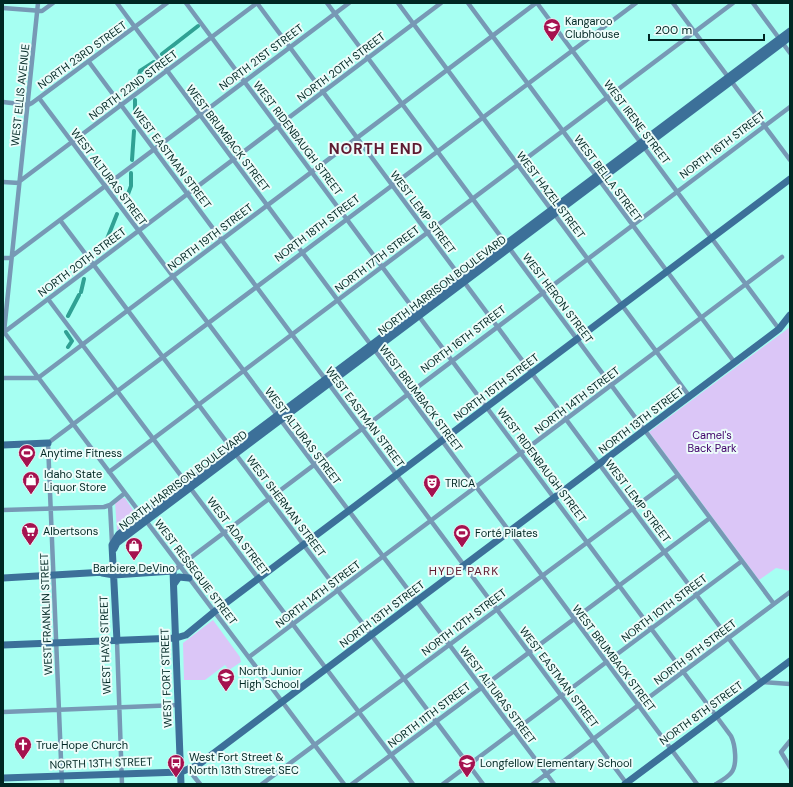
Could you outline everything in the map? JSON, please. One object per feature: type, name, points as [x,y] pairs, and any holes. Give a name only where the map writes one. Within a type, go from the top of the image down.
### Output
[{"type":"street","name":"WEST ELLIS AVENUE","points":[[3,333],[38,3]]},
{"type":"street","points":[[3,8],[42,11],[53,3]]},
{"type":"street","name":"WEST BRUMBACK STREET","points":[[117,3],[697,784]]},
{"type":"street","name":"NORTH 23RD STREET","points":[[28,105],[89,62],[167,3]]},
{"type":"street","name":"WEST RIDENBAUGH STREET","points":[[186,3],[418,313],[731,736],[734,744],[734,765],[732,772],[716,784]]},
{"type":"street","name":"NORTH 22ND STREET","points":[[20,182],[257,3]]},
{"type":"street","name":"WEST LEMP STREET","points":[[257,3],[762,682]]},
{"type":"street","name":"WEST HERON STREET","points":[[327,3],[774,604]]},
{"type":"street","name":"NORTH 21ST STREET","points":[[12,257],[349,3]]},
{"type":"street","name":"WEST HAZEL STREET","points":[[398,3],[690,397]]},
{"type":"street","name":"NORTH 20TH STREET","points":[[3,333],[441,3]]},
{"type":"street","name":"WEST BELLA STREET","points":[[468,3],[735,363]]},
{"type":"street","name":"NORTH 19TH STREET","points":[[38,378],[537,3]]},
{"type":"street","name":"WEST IRENE STREET","points":[[537,3],[779,329]]},
{"type":"street","name":"NORTH 18TH STREET","points":[[48,443],[636,3]]},
{"type":"street","points":[[673,3],[790,160]]},
{"type":"street","name":"NORTH 17TH STREET","points":[[109,472],[733,3]]},
{"type":"street","points":[[752,3],[790,53]]},
{"type":"street","name":"NORTH HARRISON BOULEVARD","points":[[113,554],[117,543],[144,519],[781,41],[790,31]]},
{"type":"street","name":"NORTH HARRISON BOULEVARD","points":[[781,41],[790,37]]},
{"type":"street","name":"WEST EASTMAN STREET","points":[[89,62],[465,565],[626,784]]},
{"type":"street","name":"WEST ALTURAS STREET","points":[[38,98],[554,784]]},
{"type":"street","points":[[3,102],[28,105]]},
{"type":"street","name":"NORTH 16TH STREET","points":[[173,571],[790,107]]},
{"type":"street","name":"NORTH 15TH STREET","points":[[176,638],[208,614],[214,612],[790,179]]},
{"type":"street","points":[[3,182],[20,182]]},
{"type":"street","name":"WEST SHERMAN STREET","points":[[60,220],[484,784]]},
{"type":"street","points":[[3,258],[12,257]]},
{"type":"street","name":"NORTH 14TH STREET","points":[[249,658],[782,257]]},
{"type":"street","name":"WEST ADA STREET","points":[[48,299],[413,784]]},
{"type":"street","name":"NORTH 13TH STREET","points":[[3,778],[181,772],[190,769],[372,636],[735,363],[779,329],[790,315]]},
{"type":"street","name":"WEST RESSEGUIE STREET","points":[[3,333],[344,784]]},
{"type":"street","points":[[3,378],[38,378]]},
{"type":"street","points":[[3,445],[48,443]]},
{"type":"street","name":"WEST FRANKLIN STREET","points":[[48,443],[62,784]]},
{"type":"street","name":"NORTH 12TH STREET","points":[[262,784],[678,474]]},
{"type":"street","points":[[3,510],[51,509],[110,505],[125,493]]},
{"type":"street","name":"WEST HAYS STREET","points":[[110,505],[122,784]]},
{"type":"street","name":"NORTH 11TH STREET","points":[[352,784],[710,518]]},
{"type":"street","name":"NORTH HARRISON BOULEVARD","points":[[112,545],[119,534],[144,519]]},
{"type":"street","name":"NORTH 10TH STREET","points":[[443,784],[742,562]]},
{"type":"street","points":[[3,578],[173,571]]},
{"type":"street","name":"WEST FORT STREET","points":[[173,571],[181,784]]},
{"type":"street","points":[[174,584],[179,577],[188,578]]},
{"type":"street","name":"NORTH 9TH STREET","points":[[534,784],[790,592]]},
{"type":"street","points":[[3,645],[176,638]]},
{"type":"street","name":"NORTH 8TH STREET","points":[[626,784],[790,661]]},
{"type":"street","points":[[762,682],[790,684]]},
{"type":"street","points":[[3,712],[178,705]]},
{"type":"street","points":[[790,741],[781,752],[790,767]]},
{"type":"street","points":[[190,769],[200,784]]},
{"type":"street","points":[[268,779],[272,784]]},
{"type":"green space","name":"Camel's Back Park","points":[[790,327],[790,571],[776,568],[759,580],[649,432]]},
{"type":"green space","points":[[121,498],[125,498],[137,516],[117,531],[115,502]]},
{"type":"green space","points":[[213,620],[240,657],[241,662],[229,670],[225,665],[205,680],[184,680],[183,643]]},
{"type":"waterway","points":[[162,54],[198,26]]},
{"type":"waterway","points":[[136,87],[140,71],[154,62]]},
{"type":"waterway","points":[[135,100],[135,112]]},
{"type":"waterway","points":[[132,160],[134,131]]},
{"type":"waterway","points":[[125,202],[131,186],[131,173]]},
{"type":"waterway","points":[[99,252],[105,244],[117,214]]},
{"type":"waterway","points":[[81,292],[84,279]]},
{"type":"waterway","points":[[68,316],[79,295]]},
{"type":"waterway","points":[[66,332],[72,341],[68,347]]},
{"type":"place","name":"Kangaroo Clubhouse","points":[[552,42]]},
{"type":"place","name":"Anytime Fitness","points":[[27,468]]},
{"type":"place","name":"Idaho State Liquor Store","points":[[31,495]]},
{"type":"place","name":"TRICA","points":[[432,498]]},
{"type":"place","name":"Albertsons","points":[[30,546]]},
{"type":"place","name":"Forté Pilates","points":[[462,548]]},
{"type":"place","name":"Barbiere DeVino","points":[[134,561]]},
{"type":"place","name":"North Junior High School","points":[[226,692]]},
{"type":"place","name":"True Hope Church","points":[[23,760]]},
{"type":"place","name":"West Fort Street & North 13th Street SEC","points":[[176,778]]},
{"type":"place","name":"Longfellow Elementary School","points":[[467,778]]},
{"type":"district","name":"NORTH END","points":[[376,149]]},
{"type":"district","name":"HYDE PARK","points":[[464,571]]}]
